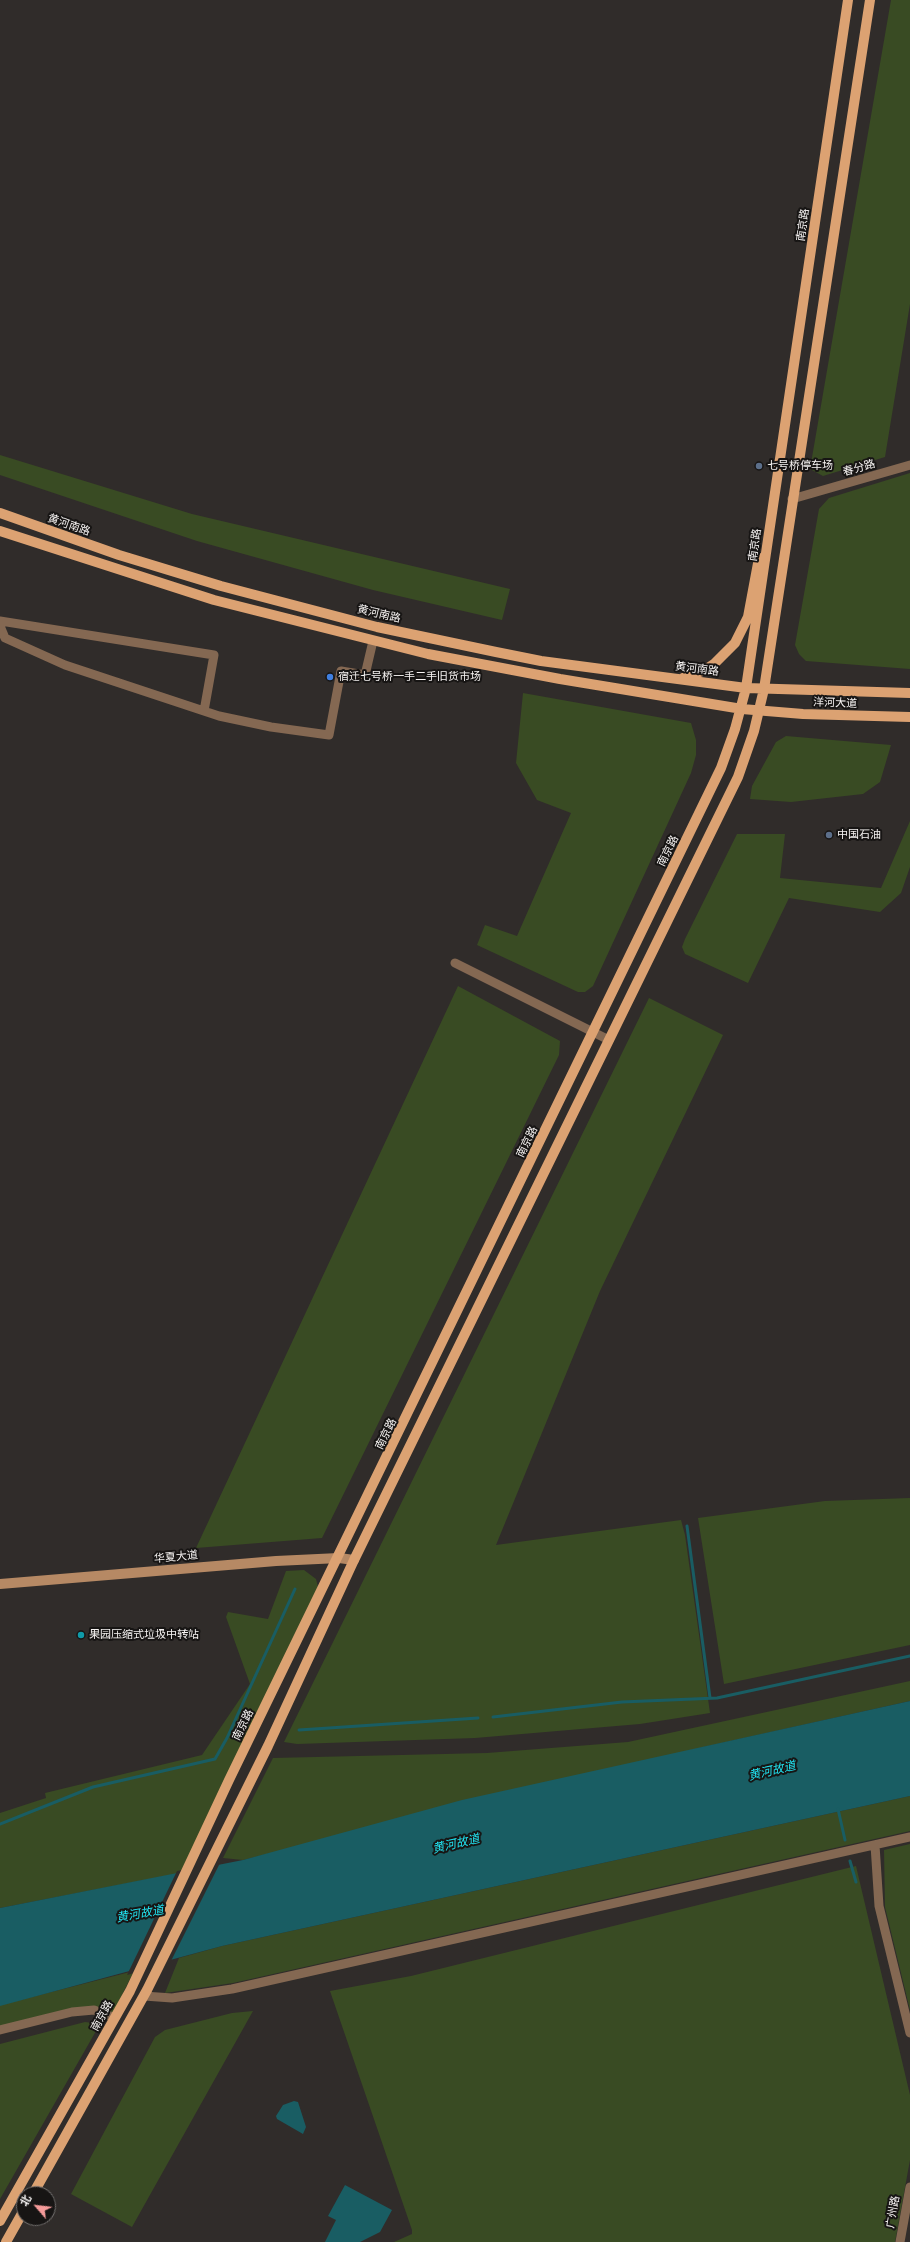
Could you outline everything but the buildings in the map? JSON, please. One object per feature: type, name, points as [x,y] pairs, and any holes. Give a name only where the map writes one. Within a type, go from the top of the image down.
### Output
[{"type":"main road","name":"南京路","points":[[0,2221],[130,1991],[189,1865],[721,768],[742,709],[746,688],[848,0]]},
{"type":"main road","points":[[37,2186],[146,1993],[268,1746],[354,1560],[738,777],[754,731],[764,689],[792,499],[870,0]]},
{"type":"main road","points":[[679,679],[704,670],[721,660],[742,632],[748,617],[771,488],[778,475]]},
{"type":"main road","name":"黄河南路","points":[[0,513],[119,555],[221,586],[377,627],[541,661],[746,688],[764,689]]},
{"type":"main road","points":[[0,531],[214,600],[374,641],[525,672],[742,709],[760,710]]},
{"type":"main road","name":"洋河大道","points":[[764,689],[910,693]]},
{"type":"main road","name":"洋河大道","points":[[760,710],[910,717]]},
{"type":"main road","points":[[6,2242],[16,2224]]},
{"type":"street","name":"春分路","points":[[792,499],[910,465]]},
{"type":"street","points":[[0,621],[214,655],[204,711]]},
{"type":"street","points":[[0,626],[4,638],[65,665],[204,711],[271,728],[329,736],[341,671],[365,675],[374,641]]},
{"type":"street","points":[[455,963],[609,1040]]},
{"type":"street","name":"华夏大道","points":[[0,1584],[276,1561],[339,1558],[354,1560]]},
{"type":"street","points":[[146,1993],[172,1998],[232,1989],[910,1836]]},
{"type":"street","points":[[875,1845],[879,1906],[910,2033]]},
{"type":"street","points":[[0,2030],[72,2012],[94,2010],[115,2018]]},
{"type":"street","name":"广州路","points":[[900,2242],[910,2187]]},
{"type":"green space","points":[[891,0],[910,0],[910,304],[885,457],[823,476],[810,469]]},
{"type":"green space","points":[[0,455],[192,514],[510,589],[502,620],[373,590],[197,541],[0,475]]},
{"type":"green space","points":[[910,473],[910,669],[806,661],[799,654],[795,645],[819,509],[829,498]]},
{"type":"green space","points":[[523,693],[691,723],[696,740],[696,755],[691,773],[593,986],[585,992],[578,992],[477,945],[485,925],[517,936],[571,813],[537,800],[516,763]]},
{"type":"green space","points":[[786,736],[891,745],[880,782],[863,794],[791,802],[750,799],[752,786],[776,742]]},
{"type":"green space","points":[[910,821],[910,867],[901,893],[880,912],[789,898],[748,983],[685,954],[682,947],[685,939],[737,834],[785,834],[780,878],[881,888]]},
{"type":"green space","points":[[458,986],[560,1041],[559,1055],[322,1538],[196,1548]]},
{"type":"green space","points":[[649,998],[723,1035],[600,1291],[496,1545],[681,1520],[685,1535],[710,1713],[640,1724],[475,1738],[297,1744],[284,1742]]},
{"type":"green space","points":[[910,1498],[910,1645],[724,1684],[698,1518],[825,1501]]},
{"type":"green space","points":[[304,1570],[316,1579],[318,1587],[181,1873],[0,1908],[0,1813],[46,1798],[45,1793],[202,1755],[250,1684],[226,1617],[228,1612],[268,1619],[286,1571]]},
{"type":"green space","points":[[910,1681],[910,1701],[704,1747],[243,1860],[223,1858],[273,1758],[487,1753],[628,1742]]},
{"type":"green space","points":[[910,1796],[910,1831],[233,1983],[165,1993],[179,1958],[222,1946]]},
{"type":"green space","points":[[910,1844],[910,2010],[885,1907],[884,1850]]},
{"type":"green space","points":[[856,1866],[910,2095],[910,2160],[895,2242],[394,2242],[412,2234],[412,2230],[330,1991],[411,1976]]},
{"type":"green space","points":[[134,1971],[113,2013],[99,2007],[77,2008],[0,2027],[0,2005]]},
{"type":"green space","points":[[253,2011],[132,2227],[71,2194],[155,2037],[165,2030],[232,2013]]},
{"type":"green space","points":[[85,2022],[100,2024],[0,2199],[0,2044]]},
{"type":"water","name":"黄河故道","points":[[910,1701],[910,1796],[222,1946],[0,2006],[0,1908],[243,1860],[462,1800]]},
{"type":"water","points":[[294,2101],[298,2102],[306,2127],[303,2134],[277,2119],[276,2116],[283,2105]]},
{"type":"water","points":[[345,2185],[392,2210],[380,2232],[360,2242],[325,2242],[336,2220],[328,2216]]},
{"type":"pier","points":[[220,1863],[170,1963],[127,1975],[177,1871]]},
{"type":"waterway","points":[[687,1526],[710,1698]]},
{"type":"waterway","points":[[0,1824],[93,1787],[215,1759],[227,1738],[295,1589]]},
{"type":"waterway","points":[[493,1717],[622,1702],[717,1698],[910,1656]]},
{"type":"waterway","points":[[299,1730],[478,1718]]},
{"type":"waterway","points":[[838,1809],[845,1840]]},
{"type":"waterway","points":[[850,1861],[856,1882]]},
{"type":"place","name":"七号桥停车场","points":[[759,466]]},
{"type":"place","name":"宿迁七号桥一手二手旧货市场","points":[[330,677]]},
{"type":"place","name":"中国石油","points":[[829,835]]},
{"type":"place","name":"果园压缩式垃圾中转站","points":[[81,1635]]}]
